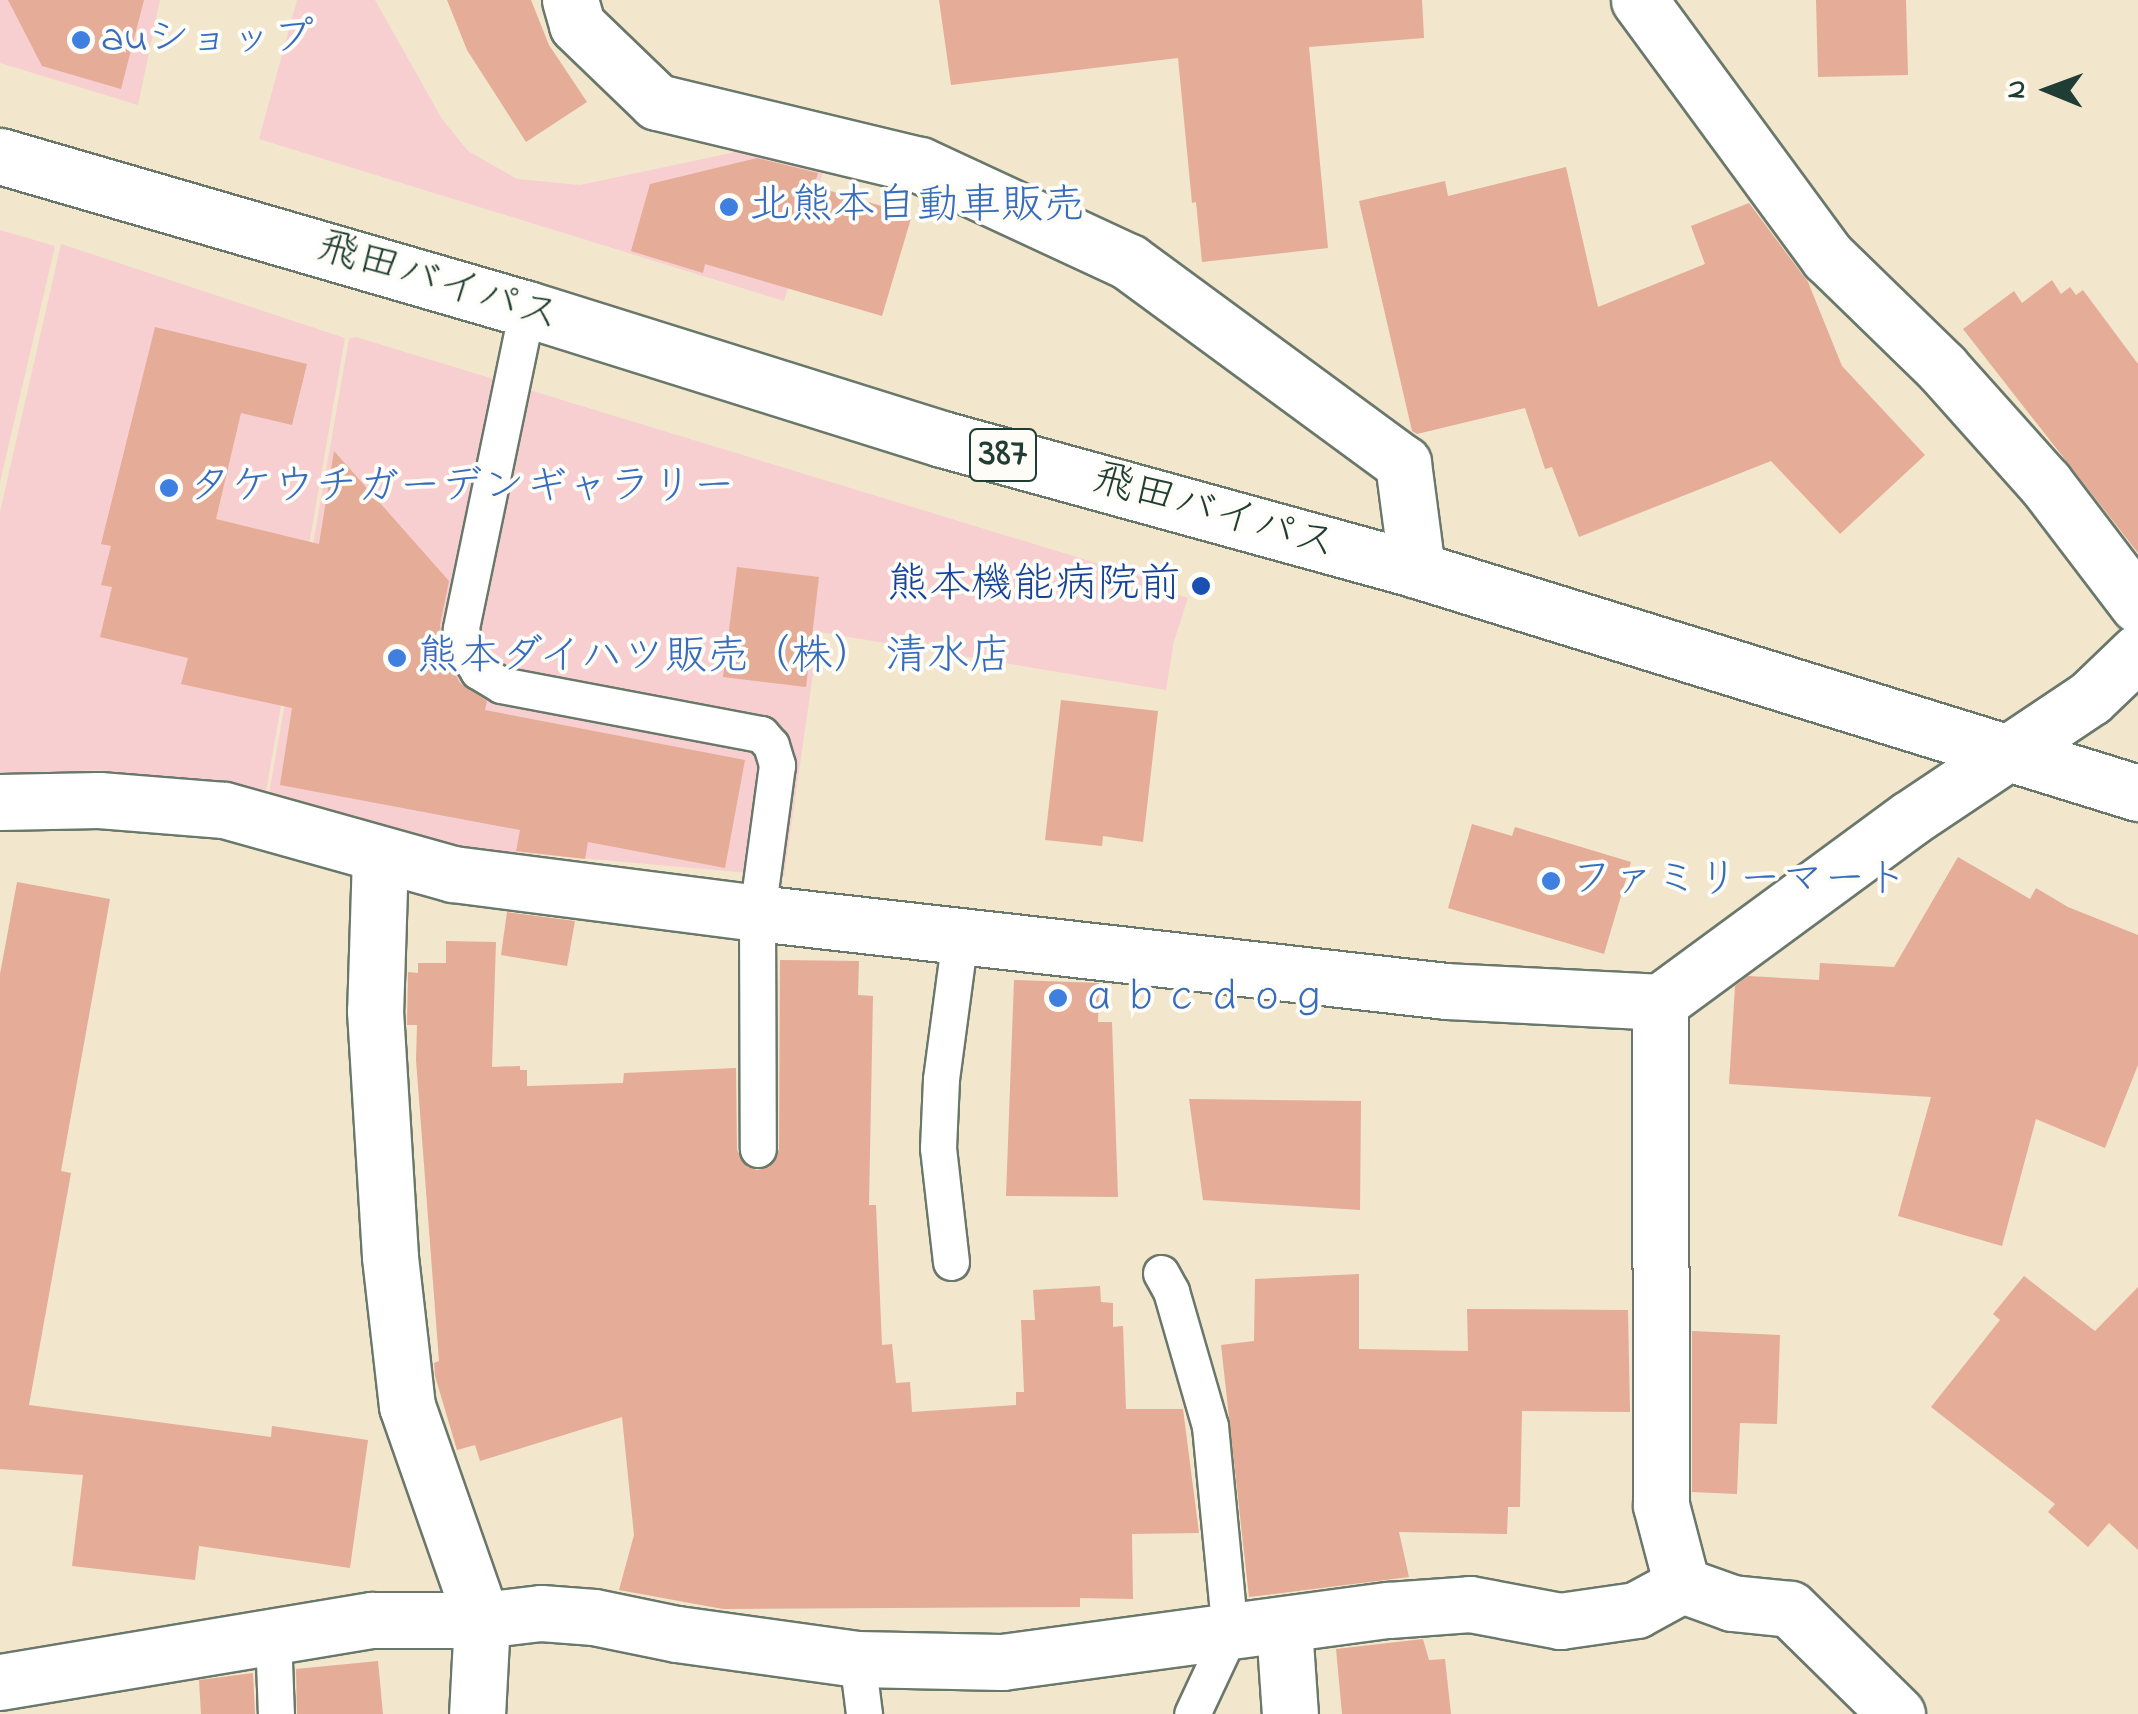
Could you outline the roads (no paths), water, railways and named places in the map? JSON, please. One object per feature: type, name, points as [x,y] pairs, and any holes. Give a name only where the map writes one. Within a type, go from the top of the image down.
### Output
[{"type":"main road","points":[[570,0],[577,25],[657,102],[920,165],[1129,262],[1403,462],[1417,570]]},
{"type":"main road","points":[[1639,0],[1828,257],[1942,368],[2045,483],[2138,605]]},
{"type":"main road","name":"飛田バイパス","points":[[0,156],[526,309],[942,438],[1417,570],[2138,793]]},
{"type":"main road","points":[[0,802],[100,800],[224,810],[452,874],[757,913],[1446,992],[1660,1002],[2008,751],[2090,698],[2138,652]]},
{"type":"main road","points":[[380,856],[376,1011],[390,1257],[408,1406],[482,1620],[477,1714]]},
{"type":"main road","points":[[1660,1002],[1662,1505],[1682,1585]]},
{"type":"main road","points":[[0,1682],[372,1620],[482,1620],[540,1613],[594,1617],[677,1634],[857,1660],[1002,1662],[1389,1610],[1470,1604],[1560,1621],[1636,1610],[1682,1585],[1732,1603],[1790,1609],[1897,1714]]},
{"type":"main road","points":[[1284,1627],[1290,1714]]},
{"type":"lane","points":[[526,309],[461,629],[465,650],[478,671],[501,685],[761,734],[771,745],[777,765],[757,913],[758,1149]]},
{"type":"lane","points":[[950,1262],[938,1148],[941,1078],[960,936]]},
{"type":"lane","points":[[1161,1273],[1171,1291],[1210,1426],[1230,1633],[1192,1714]]},
{"type":"lane","points":[[273,1634],[276,1714]]},
{"type":"lane","points":[[857,1660],[864,1714]]},
{"type":"place","name":"auショップ","points":[[81,40]]},
{"type":"place","name":"北熊本自動車販売","points":[[729,207]]},
{"type":"place","name":"タケウチガーデンギャラリー","points":[[169,488]]},
{"type":"place","name":"熊本機能病院前","points":[[1201,586]]},
{"type":"place","name":"熊本ダイハツ販売（株） 清水店","points":[[397,658]]},
{"type":"place","name":"ファミリーマート","points":[[1551,881]]},
{"type":"place","name":"ａｂｃｄｏｇ","points":[[1058,998]]}]
